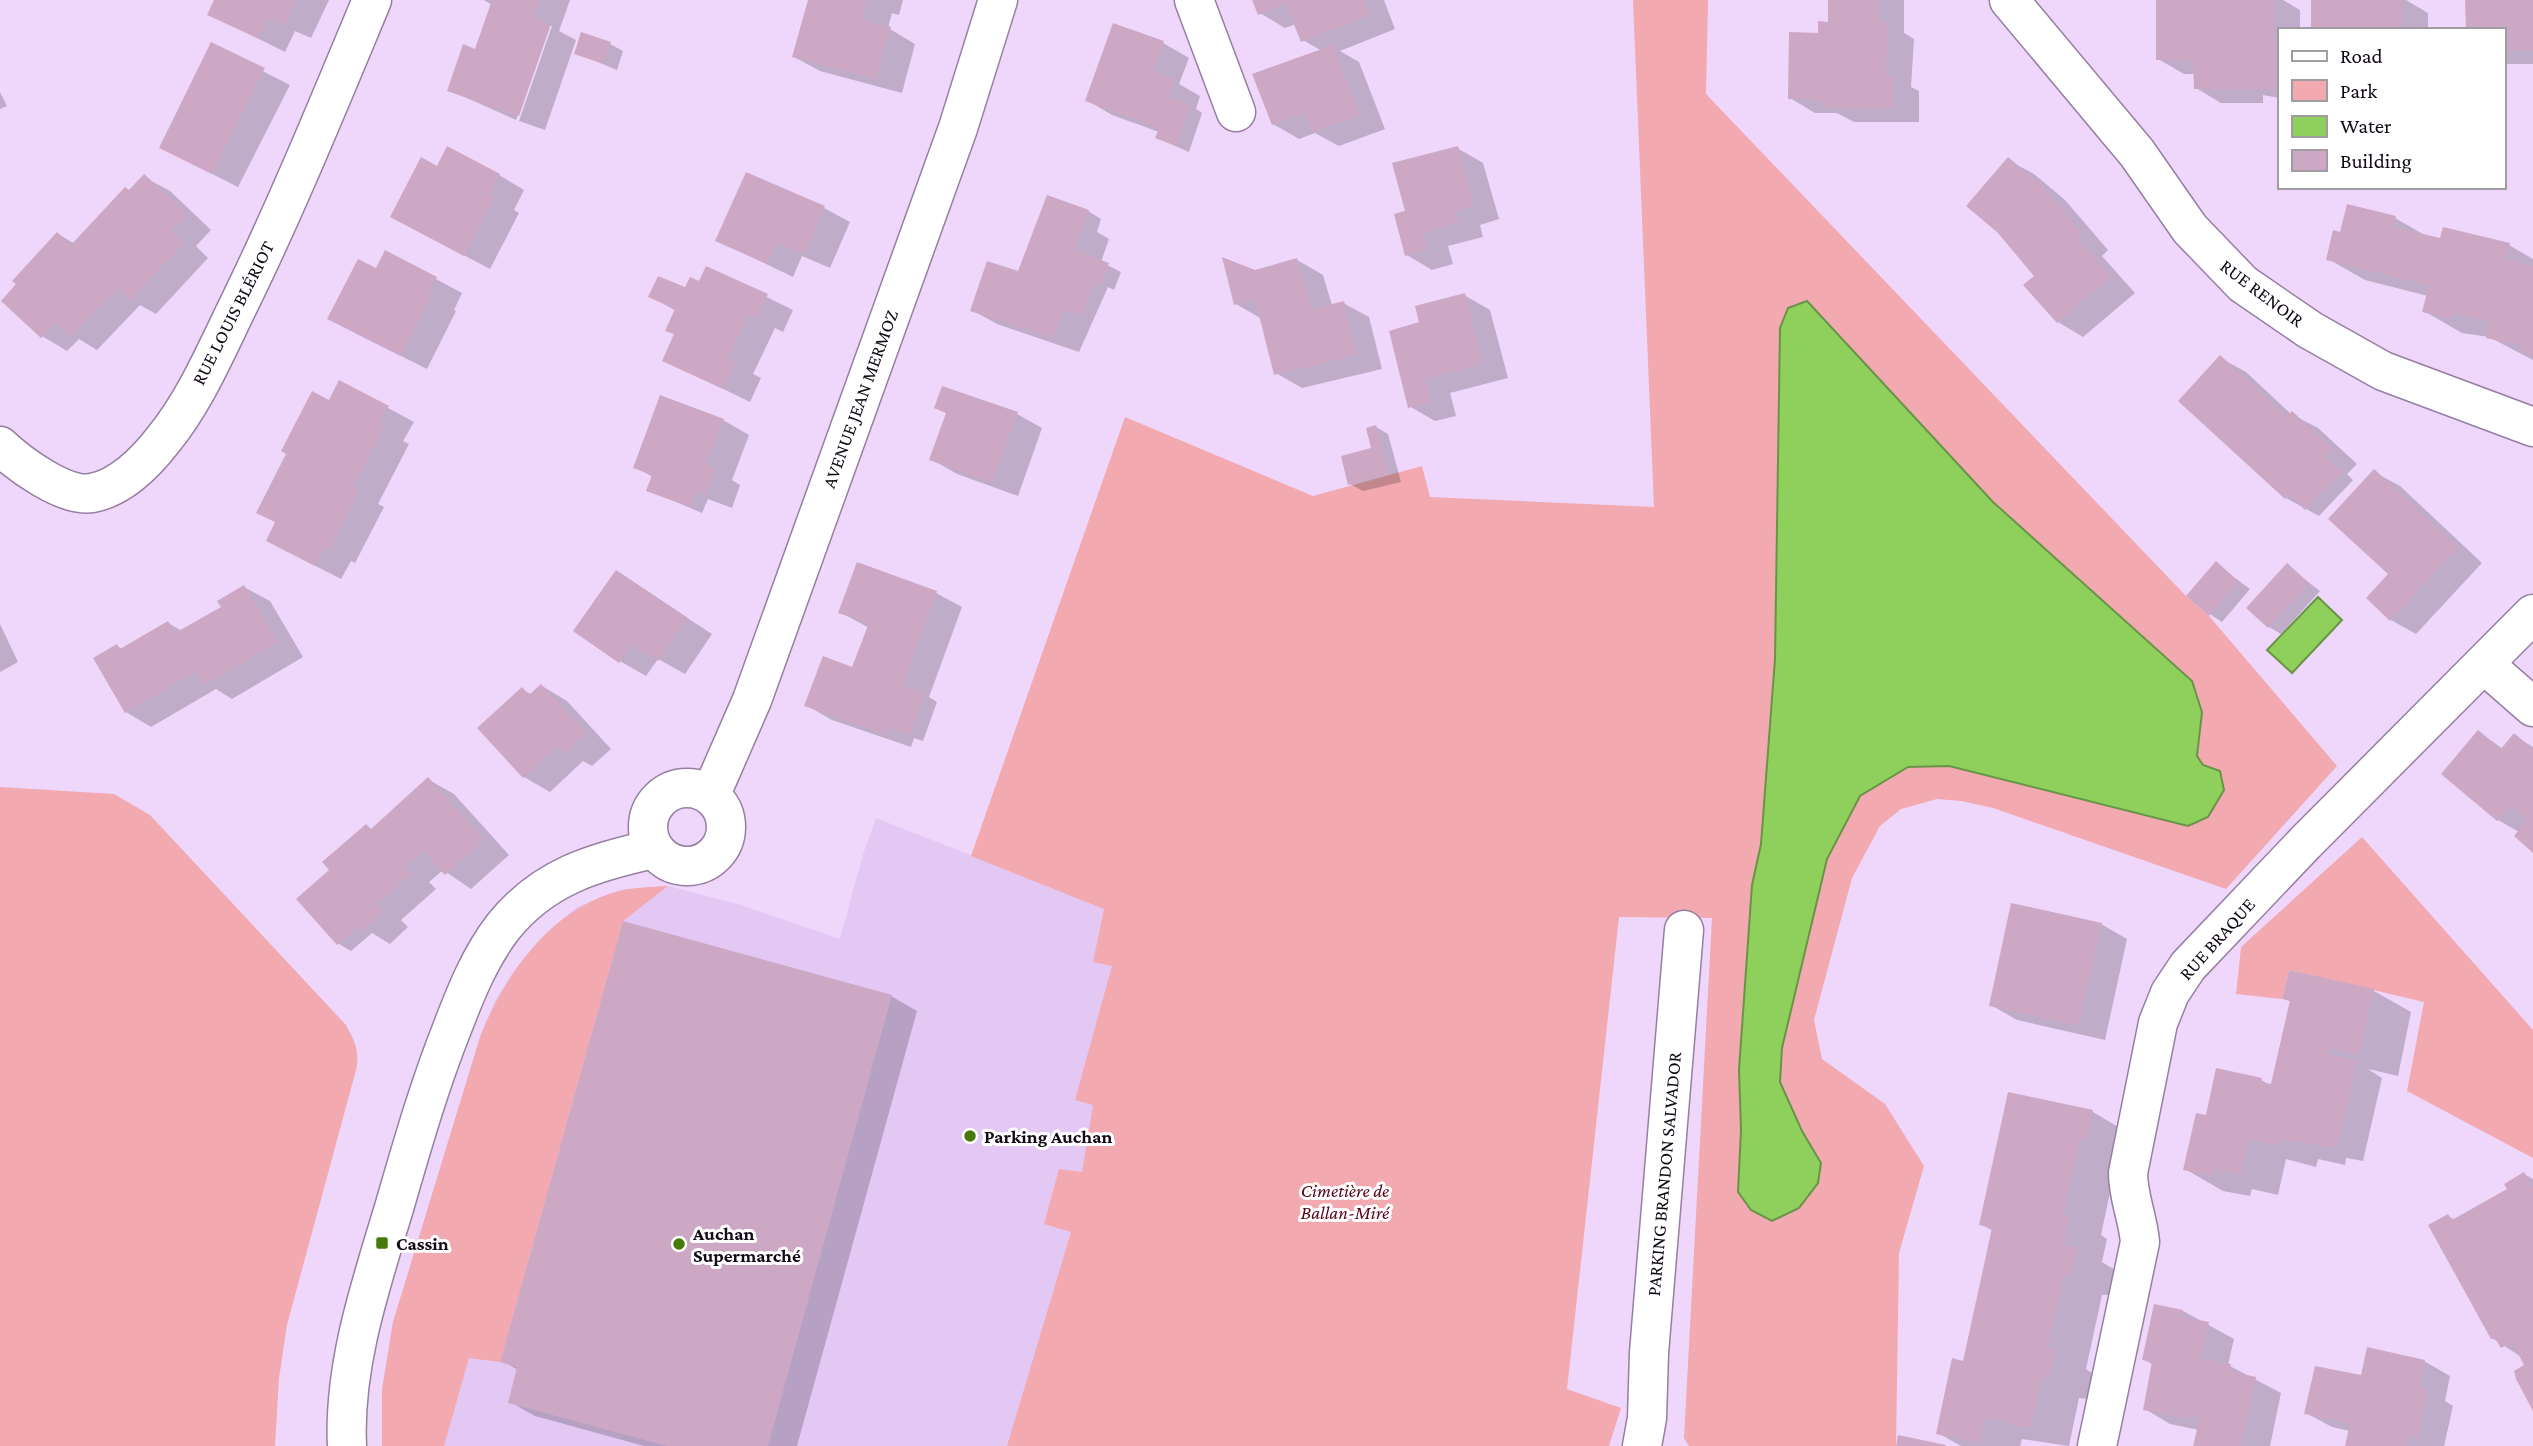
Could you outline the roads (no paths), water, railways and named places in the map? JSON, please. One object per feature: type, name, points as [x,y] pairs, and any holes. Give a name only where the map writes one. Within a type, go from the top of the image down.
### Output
[{"type":"street","name":"RUE LOUIS BLÉRIOT","points":[[0,446],[24,468],[56,484],[90,494],[119,483],[163,440],[205,374],[270,240],[372,0]]},
{"type":"street","name":"AVENUE JEAN MERMOZ","points":[[711,794],[752,700],[954,141],[998,0]]},
{"type":"street","points":[[1194,0],[1236,112]]},
{"type":"street","name":"RUE RENOIR","points":[[2009,0],[2137,153],[2190,229],[2243,284],[2310,330],[2383,371],[2533,427]]},
{"type":"street","name":"RUE BRAQUE","points":[[2097,1446],[2140,1242],[2138,1222],[2128,1194],[2128,1173],[2158,1023],[2170,993],[2189,966],[2305,843],[2533,614]]},
{"type":"street","points":[[2485,665],[2533,707]]},
{"type":"street","points":[[688,787],[711,794],[725,816],[727,829],[718,852],[697,865],[685,866],[673,864],[654,849],[647,826],[656,802],[675,789],[688,787]]},
{"type":"street","points":[[347,1446],[346,1420],[351,1376],[382,1243],[425,1098],[472,976],[503,927],[530,900],[557,879],[599,861],[654,849]]},
{"type":"street","name":"PARKING BRANDON SALVADOR","points":[[1645,1432],[1649,1353],[1684,930]]},
{"type":"water","points":[[1807,301],[1993,502],[2192,681],[2202,712],[2197,756],[2203,765],[2220,771],[2224,790],[2208,817],[2188,826],[1949,766],[1908,767],[1860,796],[1827,859],[1782,1048],[1780,1082],[1802,1131],[1821,1163],[1818,1183],[1799,1208],[1772,1221],[1751,1210],[1738,1192],[1741,1130],[1739,1070],[1752,885],[1761,844],[1775,659],[1780,328],[1788,308]]},
{"type":"water","points":[[2318,597],[2342,620],[2292,673],[2267,650]]},
{"type":"place","name":"Parking Auchan","points":[[970,1136]]},
{"type":"place","name":"Cassin","points":[[382,1243]]},
{"type":"place","name":"Auchan Supermarché","points":[[679,1244]]},
{"type":"park label","name":"Cimetière de Ballan-Miré","points":[[1345,1201]]}]
